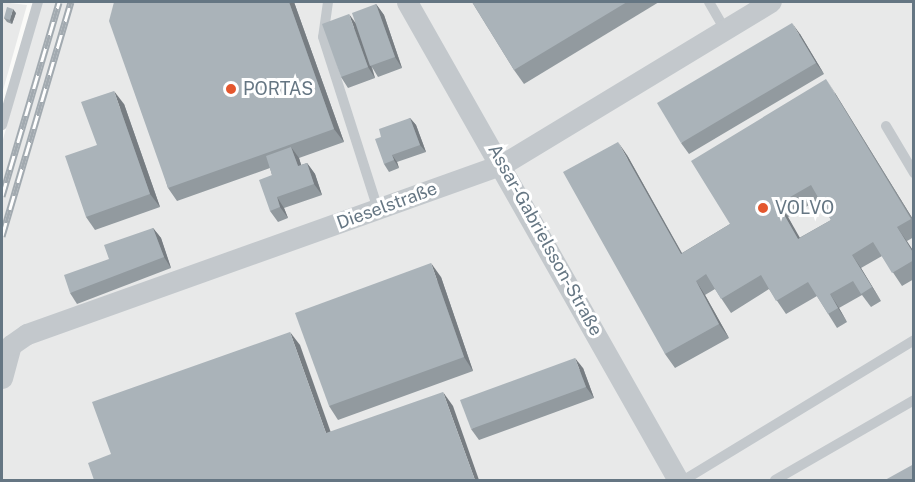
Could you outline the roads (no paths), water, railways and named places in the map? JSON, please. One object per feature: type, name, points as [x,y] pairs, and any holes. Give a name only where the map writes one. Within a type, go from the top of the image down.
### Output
[{"type":"street","name":"Assar-Gabrielsson-Straße","points":[[407,2],[503,164],[678,480]]},
{"type":"street","name":"Dieselstraße","points":[[2,378],[11,345],[27,334],[503,164],[771,2]]},
{"type":"lane","points":[[2,125],[38,2]]},
{"type":"lane","points":[[328,2],[323,37],[378,209]]},
{"type":"lane","points":[[709,2],[725,30]]},
{"type":"lane","points":[[886,126],[914,173]]},
{"type":"lane","points":[[684,480],[914,340]]},
{"type":"lane","points":[[775,480],[914,400]]},
{"type":"railway","points":[[2,196],[59,2]]},
{"type":"railway","points":[[2,236],[71,2]]},
{"type":"place","name":"PORTAS","points":[[231,89]]},
{"type":"place","name":"VOLVO","points":[[763,208]]}]
